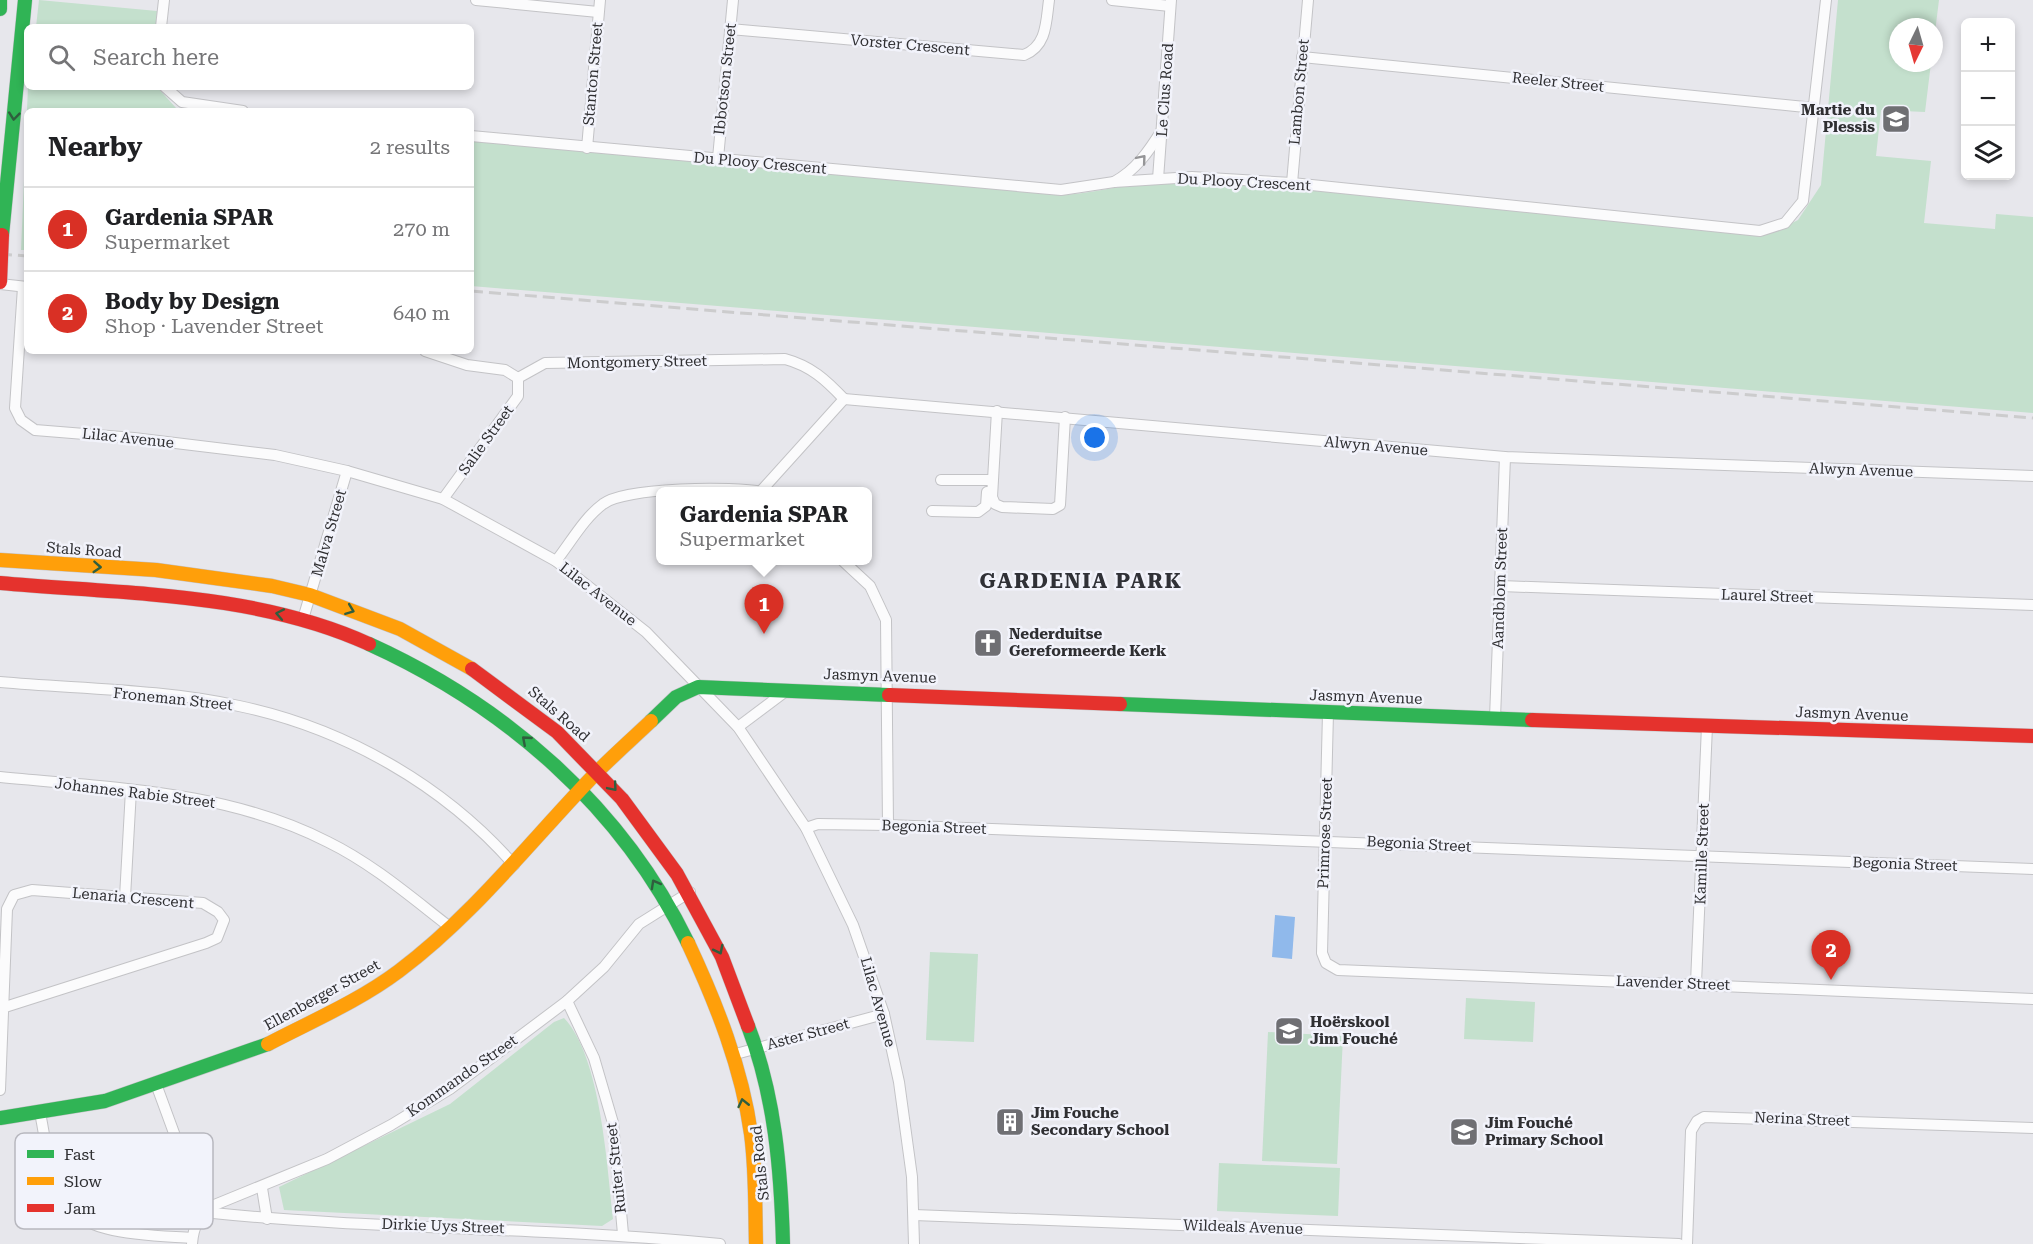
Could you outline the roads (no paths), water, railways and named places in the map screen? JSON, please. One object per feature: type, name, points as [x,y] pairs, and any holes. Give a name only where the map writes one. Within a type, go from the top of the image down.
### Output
[{"type":"street","points":[[0,0],[0,9]]},
{"type":"street","points":[[24,287],[0,283],[2,234],[25,0]]},
{"type":"street","points":[[161,24],[164,0]]},
{"type":"street","points":[[476,0],[598,12]]},
{"type":"street","name":"Stanton Street","points":[[587,148],[600,0]]},
{"type":"street","name":"Ibbotson Street","points":[[718,159],[733,0]]},
{"type":"street","name":"Vorster Crescent","points":[[730,28],[1024,55],[1039,46],[1043,38],[1049,0]]},
{"type":"street","points":[[1112,0],[1171,3]]},
{"type":"street","name":"Lambon Street","points":[[1292,183],[1308,0]]},
{"type":"street","name":"Du Plooy Crescent","points":[[474,136],[1062,190],[1094,187],[1114,182],[1192,177],[1292,183],[1760,231],[1785,224],[1803,201],[1826,0]]},
{"type":"street","name":"Le Clus Road","points":[[1158,179],[1171,3]]},
{"type":"street","name":"Reeler Street","points":[[1302,57],[1815,108]]},
{"type":"street","points":[[168,90],[182,102],[223,108]]},
{"type":"street","points":[[1114,182],[1126,176],[1142,159],[1162,129]]},
{"type":"street","name":"Lilac Avenue","points":[[24,299],[15,408],[21,420],[35,430],[134,438],[274,455],[347,471],[443,498],[556,561],[646,632],[738,727],[806,828],[853,925],[884,1014],[907,1129],[914,1244]]},
{"type":"street","points":[[434,354],[467,365],[505,370],[518,378]]},
{"type":"street","name":"Montgomery Street","points":[[518,378],[545,363],[785,359],[805,364],[822,376],[844,399]]},
{"type":"street","name":"Salie Street","points":[[443,498],[518,396],[518,378]]},
{"type":"street","points":[[765,487],[844,399]]},
{"type":"street","name":"Alwyn Avenue","points":[[844,399],[1505,457],[2033,476]]},
{"type":"street","points":[[995,411],[992,497],[995,504],[1002,507],[1053,509],[1060,505],[1065,417]]},
{"type":"street","points":[[932,511],[957,513],[984,510],[995,411]]},
{"type":"street","name":"Aandblom Street","points":[[1495,718],[1505,457]]},
{"type":"street","name":"Malva Street","points":[[303,619],[347,471]]},
{"type":"street","points":[[941,480],[988,480]]},
{"type":"street","points":[[556,561],[604,503],[623,494],[656,490]]},
{"type":"street","points":[[0,546],[12,557],[38,563]]},
{"type":"street","name":"Stals Road","points":[[0,561],[204,576],[311,596],[389,625],[480,674],[529,708],[598,771],[650,834],[690,892],[732,976],[756,1048],[777,1139],[783,1244]]},
{"type":"street","points":[[846,565],[870,586],[886,620],[888,825]]},
{"type":"street","points":[[0,575],[88,591]]},
{"type":"street","name":"Stals Road","points":[[0,584],[232,605],[303,619],[359,639],[451,684],[520,735],[582,789],[650,873],[692,948],[732,1055],[751,1133],[756,1244]]},
{"type":"street","name":"Laurel Street","points":[[1501,586],[2033,605]]},
{"type":"street","name":"Froneman Street","points":[[0,682],[198,699],[262,712],[317,729],[369,753],[436,794],[496,844],[514,865]]},
{"type":"street","name":"Jasmyn Avenue","points":[[698,687],[1328,713],[2033,736]]},
{"type":"street","name":"Ellenberger Street","points":[[0,1118],[105,1101],[267,1044],[325,1015],[399,971],[451,928],[514,865],[598,771],[676,697],[698,687]]},
{"type":"street","points":[[738,727],[789,689]]},
{"type":"street","name":"Primrose Street","points":[[1322,953],[1328,713]]},
{"type":"street","name":"Kamille Street","points":[[1696,983],[1707,726]]},
{"type":"street","name":"Johannes Rabie Street","points":[[0,777],[214,801],[272,817],[306,831],[357,858],[451,928]]},
{"type":"street","points":[[124,897],[131,790]]},
{"type":"street","name":"Begonia Street","points":[[806,828],[818,824],[888,825],[2033,869]]},
{"type":"street","name":"Lenaria Crescent","points":[[0,1090],[2,1008],[7,909],[14,895],[32,890],[203,903],[218,912],[224,920],[222,930],[216,938],[206,943],[2,1008]]},
{"type":"street","name":"Kommando Street","points":[[213,1206],[262,1188],[327,1159],[391,1125],[450,1089],[567,1001],[604,967],[639,924],[690,892]]},
{"type":"street","name":"Lavender Street","points":[[1322,953],[1331,967],[1347,971],[1696,983],[2033,999]]},
{"type":"street","name":"Ruiter Street","points":[[567,1001],[594,1058],[613,1123],[623,1234]]},
{"type":"street","name":"Aster Street","points":[[732,1055],[884,1014]]},
{"type":"street","points":[[156,1084],[174,1133]]},
{"type":"street","points":[[40,1113],[44,1133]]},
{"type":"street","name":"Nerina Street","points":[[1687,1244],[1691,1131],[1697,1121],[1704,1117],[2033,1128]]},
{"type":"street","points":[[262,1188],[267,1219]]},
{"type":"street","name":"Dirkie Uys Street","points":[[213,1213],[267,1219],[623,1234],[720,1244]]},
{"type":"street","name":"Wildeals Avenue","points":[[914,1215],[1492,1240],[1679,1244]]},
{"type":"street","points":[[108,1229],[192,1241]]},
{"type":"water","points":[[1275,915],[1295,917],[1292,959],[1272,957]]},
{"type":"railway","points":[[0,254],[24,256]]},
{"type":"railway","points":[[474,291],[2033,418]]},
{"type":"place","name":"Martie du Plessis","points":[[1896,119]]},
{"type":"place","name":"Gardenia SPAR","points":[[764,634]]},
{"type":"place","name":"Nederduitse Gereformeerde Kerk","points":[[988,643]]},
{"type":"place","name":"Body by Design","points":[[1831,980]]},
{"type":"place","name":"Hoërskool Jim Fouché","points":[[1289,1031]]},
{"type":"place","name":"Jim Fouche Secondary School","points":[[1010,1122]]},
{"type":"place","name":"Jim Fouché Primary School","points":[[1464,1132]]},
{"type":"district","name":"GARDENIA PARK","points":[[1081,581]]}]
